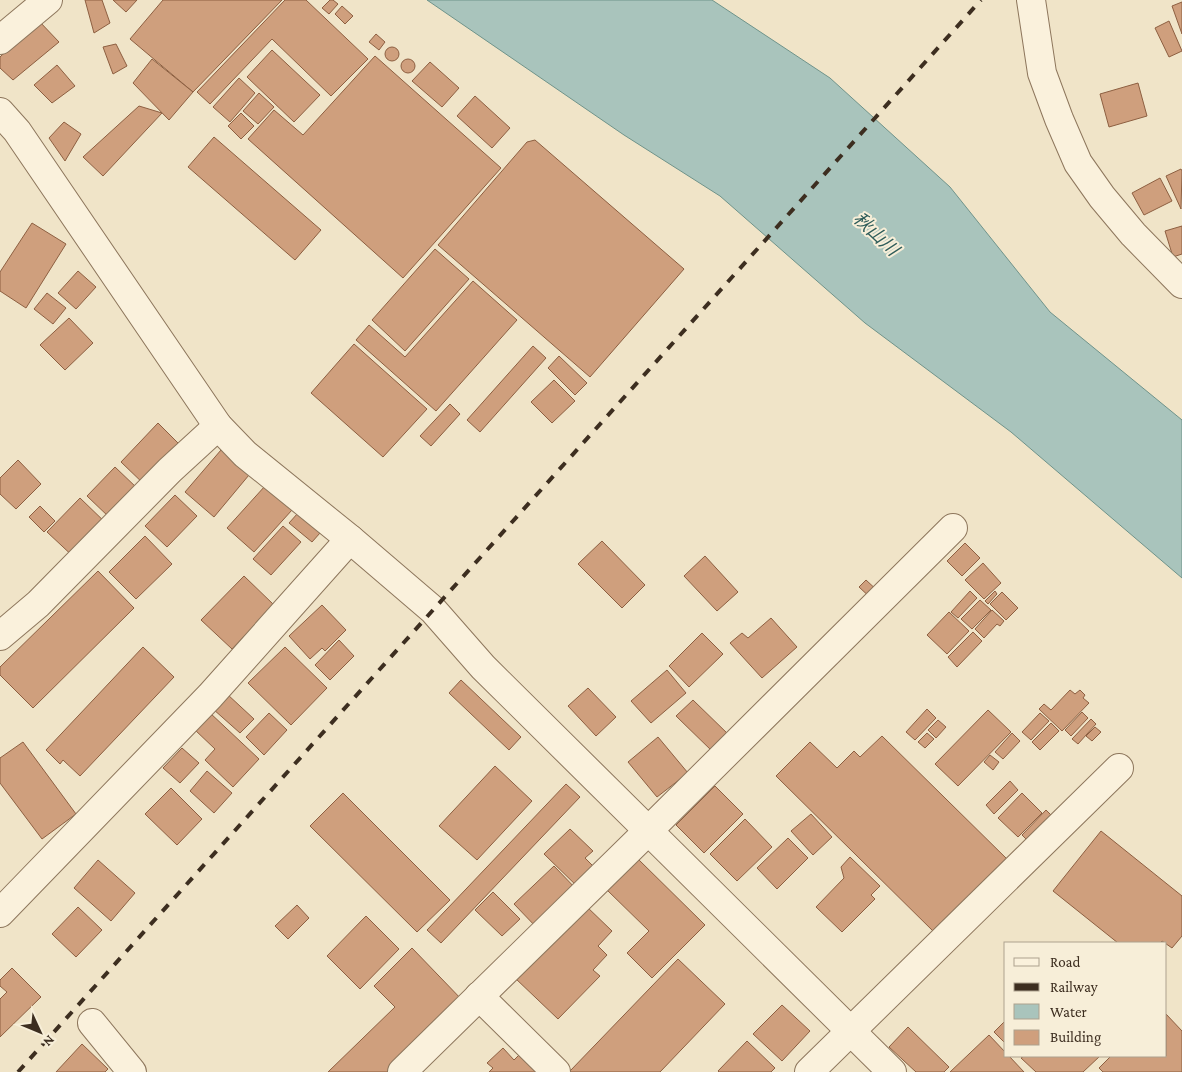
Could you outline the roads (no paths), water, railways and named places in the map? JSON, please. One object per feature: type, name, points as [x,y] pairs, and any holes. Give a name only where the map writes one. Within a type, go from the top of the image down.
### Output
[{"type":"street","points":[[0,40],[48,0]]},
{"type":"street","points":[[1031,0],[1042,73],[1078,163],[1102,197],[1133,234],[1180,279]]},
{"type":"street","points":[[0,112],[17,132],[218,426],[244,454],[350,539],[433,610],[483,667],[892,1072]]},
{"type":"street","points":[[0,636],[38,604],[170,470],[218,426]]},
{"type":"street","points":[[402,1072],[953,528]]},
{"type":"street","points":[[0,913],[210,696],[350,539]]},
{"type":"street","points":[[809,1072],[1119,768]]},
{"type":"street","points":[[479,996],[556,1072]]},
{"type":"street","points":[[92,1023],[132,1072]]},
{"type":"water","name":"秋山川","points":[[427,0],[712,0],[830,78],[950,187],[1050,312],[1182,420],[1182,578],[1011,432],[865,323],[720,196],[624,135]]},
{"type":"railway","points":[[18,1072],[981,0]]}]
